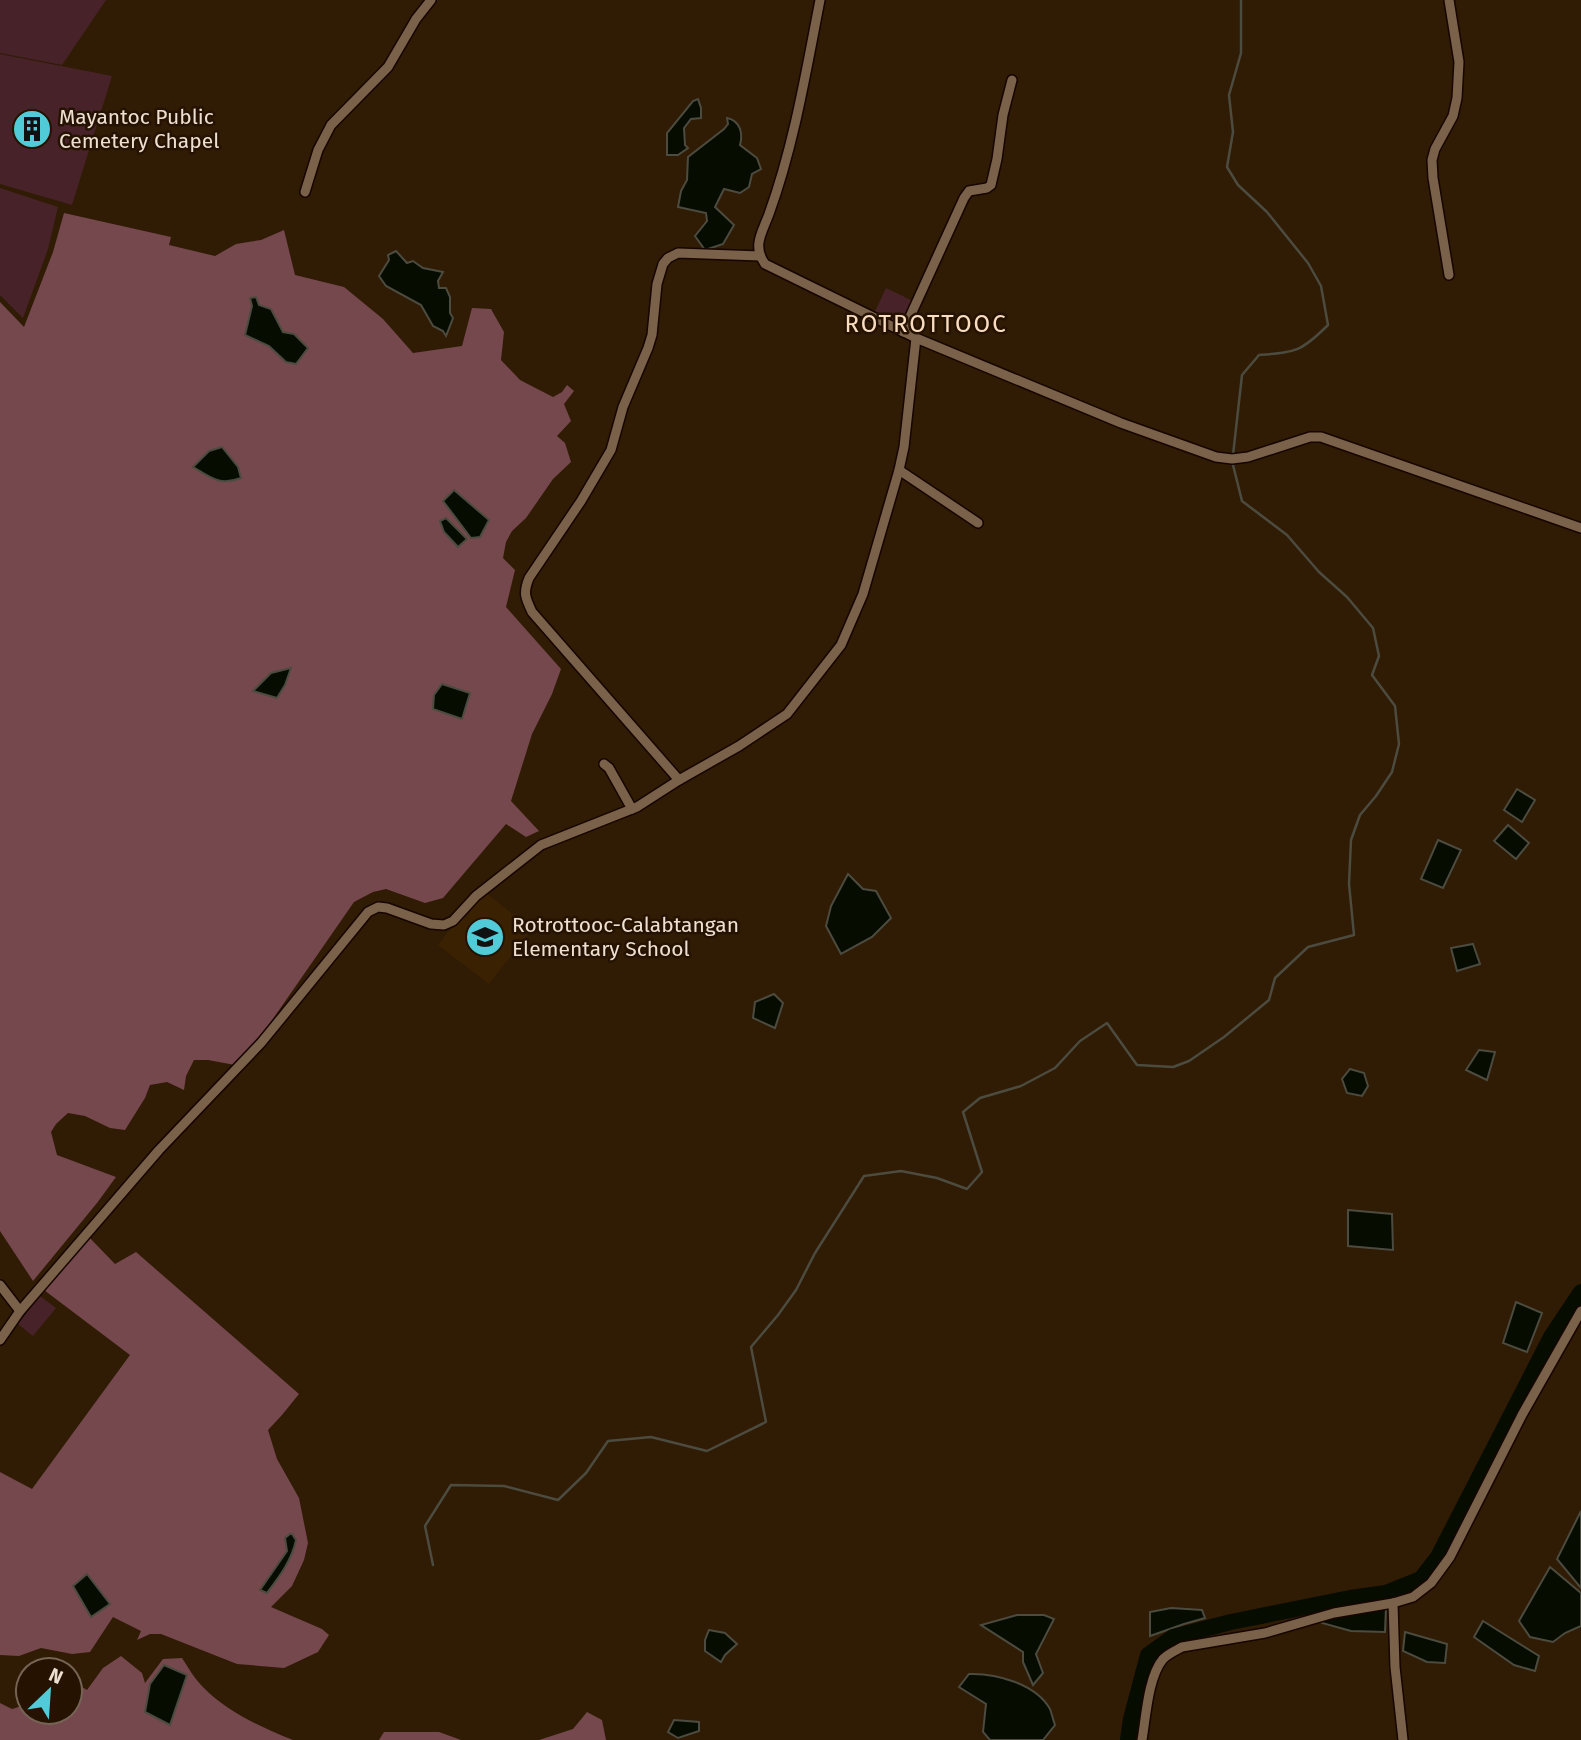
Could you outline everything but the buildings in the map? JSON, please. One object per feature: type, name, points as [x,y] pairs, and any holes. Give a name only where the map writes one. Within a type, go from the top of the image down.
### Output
[{"type":"street","points":[[305,192],[318,150],[331,125],[388,67],[416,19],[431,0]]},
{"type":"street","points":[[820,0],[794,132],[758,245],[765,264],[916,338],[1121,423],[1216,457],[1248,457],[1310,437],[1321,437],[1581,528]]},
{"type":"street","points":[[1448,275],[1432,160],[1453,116],[1457,99],[1459,62],[1449,0]]},
{"type":"street","points":[[903,332],[966,193],[991,185],[1003,114],[1012,80]]},
{"type":"street","points":[[679,780],[532,612],[524,590],[529,578],[582,502],[611,450],[623,407],[652,335],[657,284],[663,264],[678,253],[760,256]]},
{"type":"street","points":[[0,1340],[20,1311],[159,1150],[261,1043],[368,912],[378,907],[431,924],[444,925],[453,921],[476,896],[541,845],[632,809],[739,746],[787,714],[841,645],[863,594],[904,447],[916,338]]},
{"type":"street","points":[[899,470],[978,523]]},
{"type":"street","points":[[604,764],[609,768],[632,809]]},
{"type":"street","points":[[0,1285],[20,1311]]},
{"type":"street","points":[[1142,1740],[1155,1673],[1162,1661],[1172,1652],[1182,1647],[1265,1633],[1334,1613],[1413,1597],[1432,1583],[1450,1557],[1522,1415],[1581,1311]]},
{"type":"street","points":[[1393,1602],[1395,1667],[1403,1740]]},
{"type":"shaded area","points":[[0,0],[106,0],[62,65],[0,53]]},
{"type":"shaded area","points":[[0,54],[112,76],[72,205],[0,184]]},
{"type":"shaded area","points":[[698,99],[701,118],[691,119],[684,128],[685,145],[688,148],[678,155],[667,155],[667,133],[693,101]]},
{"type":"shaded area","points":[[727,118],[738,125],[741,132],[740,145],[757,158],[761,169],[752,174],[749,187],[740,193],[724,189],[715,207],[734,225],[723,244],[705,250],[695,236],[707,221],[706,213],[678,207],[681,191],[687,180],[688,157],[724,129],[728,124]]},
{"type":"shaded area","points":[[0,188],[58,207],[48,249],[23,318],[0,295]]},
{"type":"shaded area","points":[[64,213],[171,237],[169,245],[215,256],[236,244],[261,240],[284,230],[295,275],[344,287],[383,319],[413,353],[462,346],[472,308],[491,309],[504,332],[501,360],[520,380],[553,397],[567,385],[574,391],[564,404],[571,421],[557,436],[565,443],[571,462],[553,479],[526,518],[512,531],[506,542],[503,558],[515,570],[506,607],[561,669],[532,734],[511,801],[539,831],[526,837],[506,824],[443,898],[425,903],[386,889],[373,892],[354,902],[268,1026],[235,1065],[194,1060],[186,1076],[184,1090],[167,1082],[150,1085],[125,1130],[110,1128],[85,1116],[68,1113],[51,1132],[57,1155],[116,1177],[33,1281],[0,1231],[0,302],[24,327],[53,252]]},
{"type":"shaded area","points":[[396,251],[407,263],[413,261],[423,268],[443,272],[438,281],[439,288],[446,288],[453,318],[446,336],[443,331],[433,326],[421,305],[386,286],[379,276],[389,260],[388,255]]},
{"type":"shaded area","points":[[886,288],[915,302],[903,330],[873,316]]},
{"type":"shaded area","points":[[256,297],[259,305],[271,309],[283,332],[294,334],[308,348],[296,364],[286,362],[269,346],[245,335],[252,306],[250,298]]},
{"type":"shaded area","points":[[222,447],[238,467],[241,478],[221,481],[193,467],[209,451]]},
{"type":"shaded area","points":[[454,490],[489,520],[480,537],[471,538],[443,501]]},
{"type":"shaded area","points":[[446,518],[467,539],[458,547],[444,532],[440,521]]},
{"type":"shaded area","points":[[291,668],[277,698],[253,691],[271,673]]},
{"type":"shaded area","points":[[442,684],[470,693],[462,719],[433,709],[434,695]]},
{"type":"shaded area","points":[[1517,789],[1535,800],[1522,822],[1504,810]]},
{"type":"shaded area","points":[[1508,825],[1529,843],[1516,859],[1494,841]]},
{"type":"shaded area","points":[[1438,840],[1461,850],[1443,888],[1421,879]]},
{"type":"shaded area","points":[[848,874],[863,889],[876,891],[891,918],[872,937],[841,954],[826,926],[831,906]]},
{"type":"shaded area","name":"Rotrottooc-Calabtangan Elementary School","points":[[481,889],[532,929],[489,984],[438,945]]},
{"type":"shaded area","points":[[1473,944],[1480,964],[1457,971],[1451,948]]},
{"type":"shaded area","points":[[774,994],[783,1003],[775,1028],[753,1018],[755,1002]]},
{"type":"shaded area","points":[[1479,1050],[1495,1052],[1487,1080],[1466,1070]]},
{"type":"shaded area","points":[[1350,1069],[1364,1073],[1368,1086],[1362,1096],[1347,1093],[1342,1079]]},
{"type":"shaded area","points":[[1348,1210],[1392,1214],[1393,1250],[1348,1246]]},
{"type":"shaded area","points":[[86,1234],[115,1264],[136,1252],[299,1394],[268,1430],[277,1459],[299,1498],[308,1543],[304,1560],[292,1586],[271,1607],[322,1629],[329,1635],[318,1652],[284,1668],[237,1664],[161,1634],[150,1634],[137,1640],[141,1631],[113,1617],[90,1652],[72,1654],[41,1648],[19,1656],[0,1655],[0,1472],[32,1489],[130,1355],[40,1287]]},
{"type":"shaded area","points":[[40,1296],[56,1308],[33,1336],[18,1324]]},
{"type":"shaded area","points":[[1516,1302],[1542,1313],[1527,1352],[1503,1343]]},
{"type":"shaded area","points":[[1581,1511],[1581,1588],[1557,1559]]},
{"type":"shaded area","points":[[290,1534],[296,1540],[288,1561],[267,1593],[260,1590],[287,1551],[285,1538]]},
{"type":"shaded area","points":[[1550,1567],[1581,1593],[1581,1626],[1553,1642],[1530,1637],[1519,1621]]},
{"type":"shaded area","points":[[87,1574],[110,1604],[91,1617],[73,1586]]},
{"type":"shaded area","points":[[1386,1607],[1385,1632],[1351,1631],[1322,1623],[1320,1620],[1333,1616]]},
{"type":"shaded area","points":[[1171,1608],[1202,1610],[1205,1618],[1150,1636],[1150,1612]]},
{"type":"shaded area","points":[[1017,1615],[1044,1615],[1054,1619],[1036,1654],[1043,1673],[1033,1685],[1023,1662],[1023,1652],[981,1625]]},
{"type":"shaded area","points":[[1483,1621],[1539,1656],[1535,1671],[1514,1665],[1474,1637]]},
{"type":"shaded area","points":[[709,1630],[725,1633],[737,1644],[721,1662],[705,1651]]},
{"type":"shaded area","points":[[1405,1632],[1447,1644],[1445,1663],[1427,1662],[1403,1651]]},
{"type":"shaded area","points":[[121,1656],[142,1673],[145,1683],[163,1659],[182,1658],[199,1683],[222,1703],[256,1724],[293,1740],[0,1740],[0,1703],[14,1708],[14,1726],[84,1726],[84,1688],[87,1690],[103,1668]]},
{"type":"shaded area","points":[[164,1665],[187,1675],[170,1725],[145,1712],[150,1684]]},
{"type":"shaded area","points":[[969,1674],[1003,1678],[1025,1687],[1044,1700],[1055,1725],[1043,1740],[990,1740],[983,1732],[986,1704],[959,1687]]},
{"type":"shaded area","points":[[587,1712],[602,1720],[606,1740],[539,1740],[573,1729]]},
{"type":"shaded area","points":[[674,1720],[699,1722],[699,1731],[678,1738],[668,1732]]},
{"type":"shaded area","points":[[384,1732],[439,1732],[461,1740],[379,1740]]},
{"type":"waterway","points":[[1233,455],[1242,375],[1259,355],[1282,353],[1304,346],[1328,325],[1321,286],[1308,263],[1267,212],[1238,185],[1227,167],[1233,132],[1229,95],[1241,53],[1241,0]]},
{"type":"waterway","points":[[433,1565],[425,1526],[451,1485],[504,1486],[558,1500],[586,1473],[608,1441],[651,1437],[707,1451],[766,1422],[751,1347],[796,1290],[815,1253],[864,1176],[901,1171],[937,1178],[967,1189],[982,1172],[963,1112],[980,1098],[1021,1086],[1055,1068],[1080,1041],[1107,1023],[1137,1065],[1173,1067],[1189,1061],[1224,1037],[1269,1000],[1275,978],[1308,947],[1354,935],[1349,884],[1351,840],[1360,815],[1392,772],[1399,744],[1395,706],[1372,675],[1379,656],[1373,628],[1287,535],[1242,501],[1233,465]]},
{"type":"waterway","points":[[1128,1740],[1148,1655],[1173,1637],[1231,1622],[1386,1593],[1421,1579],[1438,1557],[1551,1337],[1581,1292]]},
{"type":"place","name":"Mayantoc Public Cemetery Chapel","points":[[32,129]]},
{"type":"place","name":"Rotrottooc-Calabtangan Elementary School","points":[[485,937]]},
{"type":"district","name":"ROTROTTOOC","points":[[926,324]]}]
